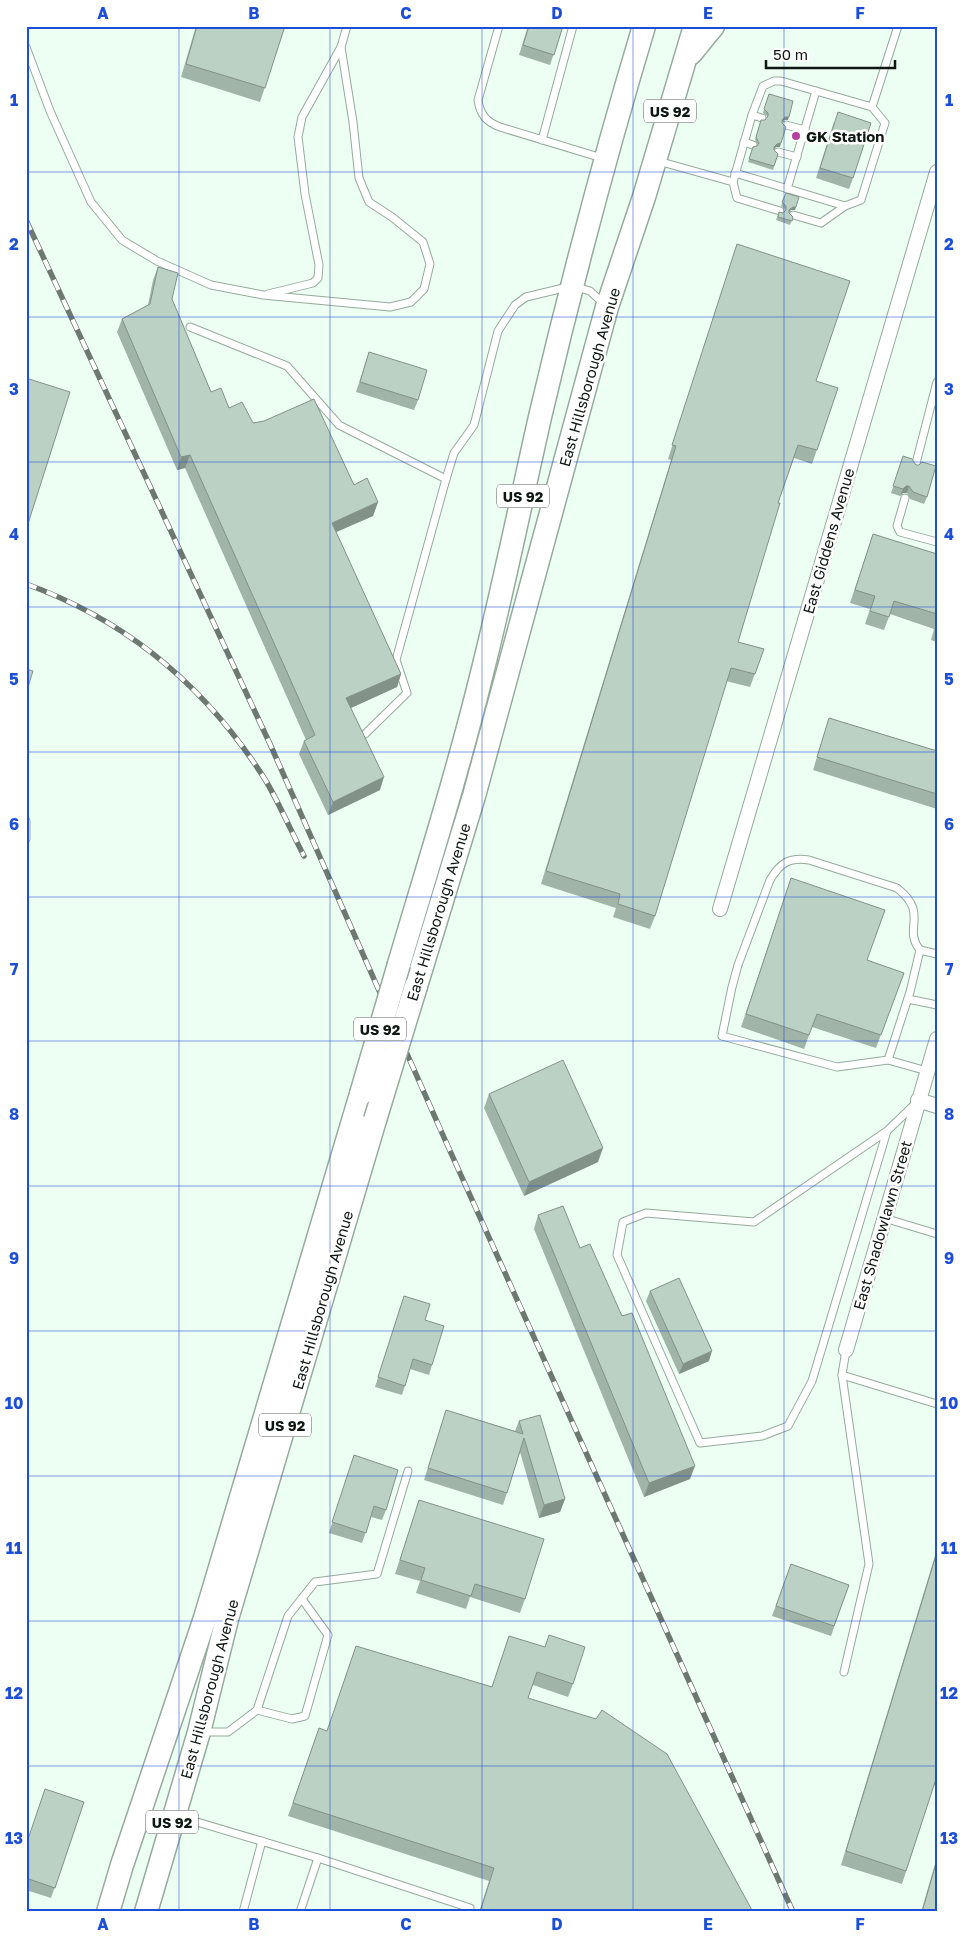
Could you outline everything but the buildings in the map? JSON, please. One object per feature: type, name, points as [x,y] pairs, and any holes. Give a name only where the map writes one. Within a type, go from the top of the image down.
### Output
[{"type":"main road","name":"East Hillsborough Avenue","points":[[146,1912],[199,1732],[227,1619],[375,1120],[474,796],[607,307],[655,160],[695,26]]},
{"type":"main road","points":[[684,62],[713,26]]},
{"type":"main road","name":"East Hillsborough Avenue","points":[[108,1912],[205,1618],[452,789],[483,668],[572,286],[604,159],[639,33]]},
{"type":"street","name":"East Giddens Avenue","points":[[720,909],[937,172]]},
{"type":"street","name":"East Shadowlawn Street","points":[[846,1350],[937,1039]]},
{"type":"street","points":[[918,1100],[937,1106]]},
{"type":"lane","points":[[263,296],[313,283],[318,278],[319,265],[305,194],[298,137],[302,117],[341,48],[347,26]]},
{"type":"lane","points":[[499,26],[478,100],[484,117],[491,124],[604,159]]},
{"type":"lane","points":[[542,140],[573,26]]},
{"type":"lane","points":[[872,107],[898,26]]},
{"type":"lane","points":[[26,47],[50,111],[91,202],[122,240],[157,261],[211,284],[263,296],[390,307],[411,302],[424,289],[430,264],[422,242],[392,217],[369,202],[359,178],[353,122],[341,48]]},
{"type":"lane","points":[[780,211],[737,198],[733,182],[759,93],[768,83],[781,81],[872,107],[884,122],[861,200],[845,206],[821,223],[794,215]]},
{"type":"lane","points":[[788,189],[816,91]]},
{"type":"lane","points":[[752,115],[762,118]]},
{"type":"lane","points":[[786,125],[805,130]]},
{"type":"lane","points":[[744,142],[753,145]]},
{"type":"lane","points":[[778,152],[796,157]]},
{"type":"lane","points":[[655,160],[733,182]]},
{"type":"lane","points":[[735,173],[845,206]]},
{"type":"lane","points":[[365,734],[407,693],[396,660],[454,453],[474,425],[498,331],[514,305],[526,297],[572,286],[590,292],[607,307]]},
{"type":"lane","points":[[190,328],[287,366],[339,425],[446,479]]},
{"type":"lane","points":[[915,467],[937,382]]},
{"type":"lane","points":[[905,498],[897,526],[900,532],[937,542]]},
{"type":"lane","points":[[26,821],[26,839]]},
{"type":"lane","points":[[888,1060],[908,999],[920,950],[914,940],[915,913],[913,906],[897,888],[809,860],[794,859],[786,861],[780,865],[770,880],[738,965],[722,1036],[837,1067],[888,1060],[927,1071]]},
{"type":"lane","points":[[920,950],[937,954]]},
{"type":"lane","points":[[908,999],[937,1005]]},
{"type":"lane","points":[[887,1131],[812,1381],[788,1426],[762,1436],[700,1443],[617,1255],[623,1222],[646,1212],[754,1222],[887,1131],[918,1100]]},
{"type":"lane","points":[[884,1218],[937,1234]]},
{"type":"lane","points":[[844,1672],[869,1564],[842,1374],[846,1350]]},
{"type":"lane","points":[[842,1374],[937,1404]]},
{"type":"lane","points":[[199,1732],[228,1732],[257,1710],[288,1616],[315,1582],[377,1574],[408,1472]]},
{"type":"lane","points":[[257,1710],[292,1719],[305,1716],[328,1635],[302,1599]]},
{"type":"lane","points":[[174,1815],[318,1858],[470,1908],[469,1912]]},
{"type":"lane","points":[[243,1912],[262,1841]]},
{"type":"lane","points":[[300,1912],[318,1858]]},
{"type":"railway","points":[[26,220],[270,744],[446,1142],[793,1912]]},
{"type":"railway","points":[[26,584],[64,599],[99,617],[132,638],[192,688],[219,717],[266,781],[304,856]]},
{"type":"place","name":"GK Station","points":[[796,136]]}]
